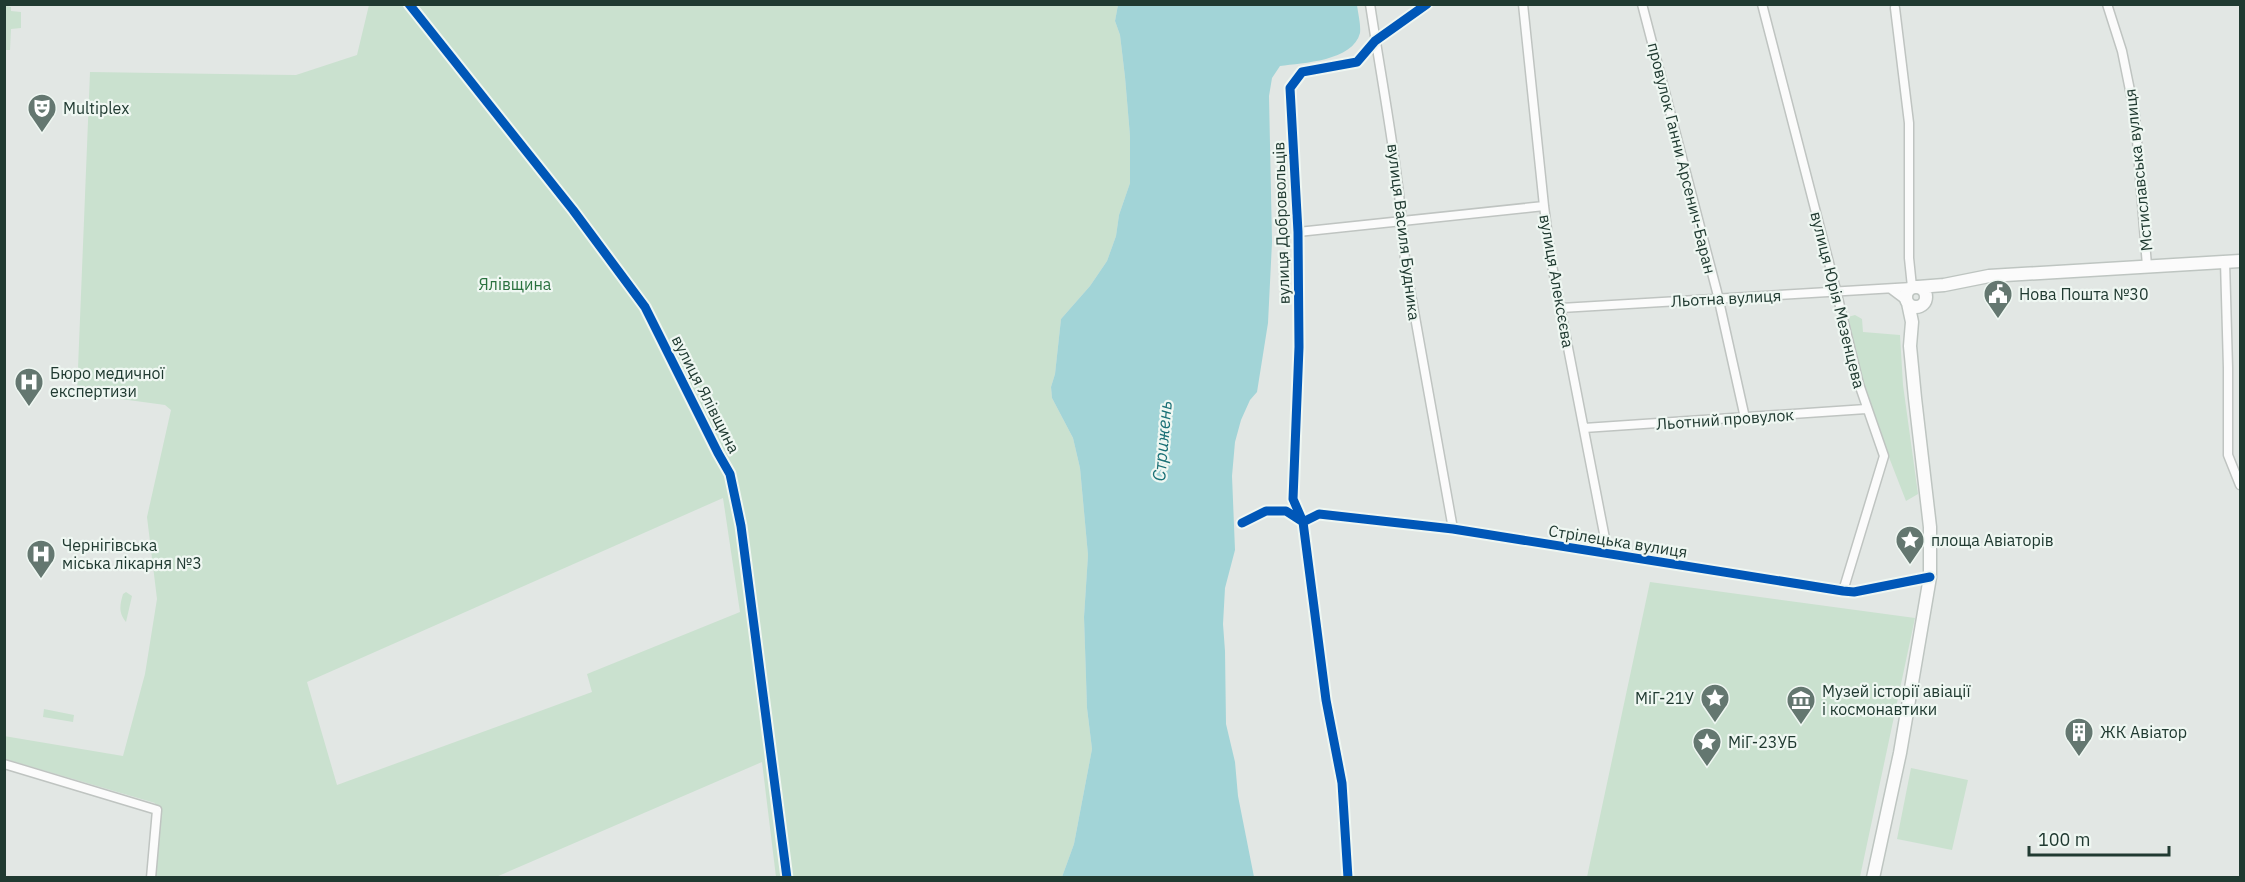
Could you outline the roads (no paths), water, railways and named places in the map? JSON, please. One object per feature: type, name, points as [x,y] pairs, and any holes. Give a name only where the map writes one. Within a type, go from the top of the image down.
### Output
[{"type":"street","name":"вулиця Ялівщина","points":[[409,4],[573,210],[645,307],[726,465],[741,526],[787,878]]},
{"type":"street","name":"вулиця Василя Будника","points":[[1370,4],[1393,141],[1403,222],[1405,261],[1453,529]]},
{"type":"street","name":"вулиця Добровольців","points":[[1303,522],[1293,499],[1299,348],[1298,232],[1290,88],[1302,72],[1358,62],[1376,41],[1427,4]]},
{"type":"street","name":"вулиця Алексєєва","points":[[1523,4],[1551,260],[1608,554]]},
{"type":"street","name":"провулок Ганни Арсенич-Баран","points":[[1642,4],[1718,298],[1745,418]]},
{"type":"street","name":"вулиця Юрія Мезенцева","points":[[1762,4],[1866,409],[1884,456],[1843,591]]},
{"type":"street","name":"Мстиславська вулиця","points":[[2107,4],[2122,51],[2135,115],[2147,266]]},
{"type":"street","points":[[1894,8],[1909,123],[1909,258],[1915,287]]},
{"type":"street","points":[[1298,232],[1544,206]]},
{"type":"street","points":[[2225,261],[2228,455],[2241,485]]},
{"type":"street","name":"Льотна вулиця","points":[[1561,308],[1891,289],[1944,285],[1989,276],[2241,261]]},
{"type":"street","name":"Льотна вулиця","points":[[1912,322],[1923,303],[1944,285]]},
{"type":"street","points":[[1907,302],[1908,291],[1915,287]]},
{"type":"street","points":[[1891,289],[1914,307],[1923,303],[1925,292],[1915,287]]},
{"type":"street","name":"Льотна вулиця","points":[[1873,878],[1900,753],[1930,577],[1930,527],[1910,346],[1912,322],[1907,302]]},
{"type":"street","name":"Льотний провулок","points":[[1584,428],[1866,409]]},
{"type":"street","points":[[1242,523],[1266,511],[1286,511],[1303,522],[1326,700],[1342,783],[1348,878]]},
{"type":"street","name":"Стрілецька вулиця","points":[[1303,522],[1319,514],[1453,529],[1854,592],[1930,577]]},
{"type":"street","points":[[4,764],[157,810],[151,878]]},
{"type":"water","name":"Стрижень","points":[[1118,5],[1357,5],[1360,33],[1348,50],[1314,62],[1280,66],[1272,78],[1269,96],[1272,242],[1268,323],[1257,392],[1250,400],[1241,420],[1235,442],[1232,476],[1235,550],[1225,588],[1223,624],[1226,724],[1235,762],[1238,796],[1254,877],[1062,877],[1074,844],[1092,749],[1087,708],[1084,617],[1088,555],[1080,468],[1073,438],[1052,398],[1051,387],[1055,374],[1061,319],[1090,286],[1107,261],[1130,183],[1130,136],[1125,77],[1120,35],[1115,21]]},
{"type":"place","name":"Multiplex","points":[[42,134]]},
{"type":"place","name":"Нова Пошта №30","points":[[1998,320]]},
{"type":"place","name":"Бюро медичної експертизи","points":[[29,408]]},
{"type":"place","name":"площа Авіаторів","points":[[1910,566]]},
{"type":"place","name":"Чернігівська міська лікарня №3","points":[[41,580]]},
{"type":"place","name":"МіГ-21У","points":[[1715,724]]},
{"type":"place","name":"Музей історії авіації і космонавтики","points":[[1801,726]]},
{"type":"place","name":"ЖК Авіатор","points":[[2079,758]]},
{"type":"place","name":"МіГ-23УБ","points":[[1707,768]]},
{"type":"park label","name":"Ялівщина","points":[[515,284]]}]
